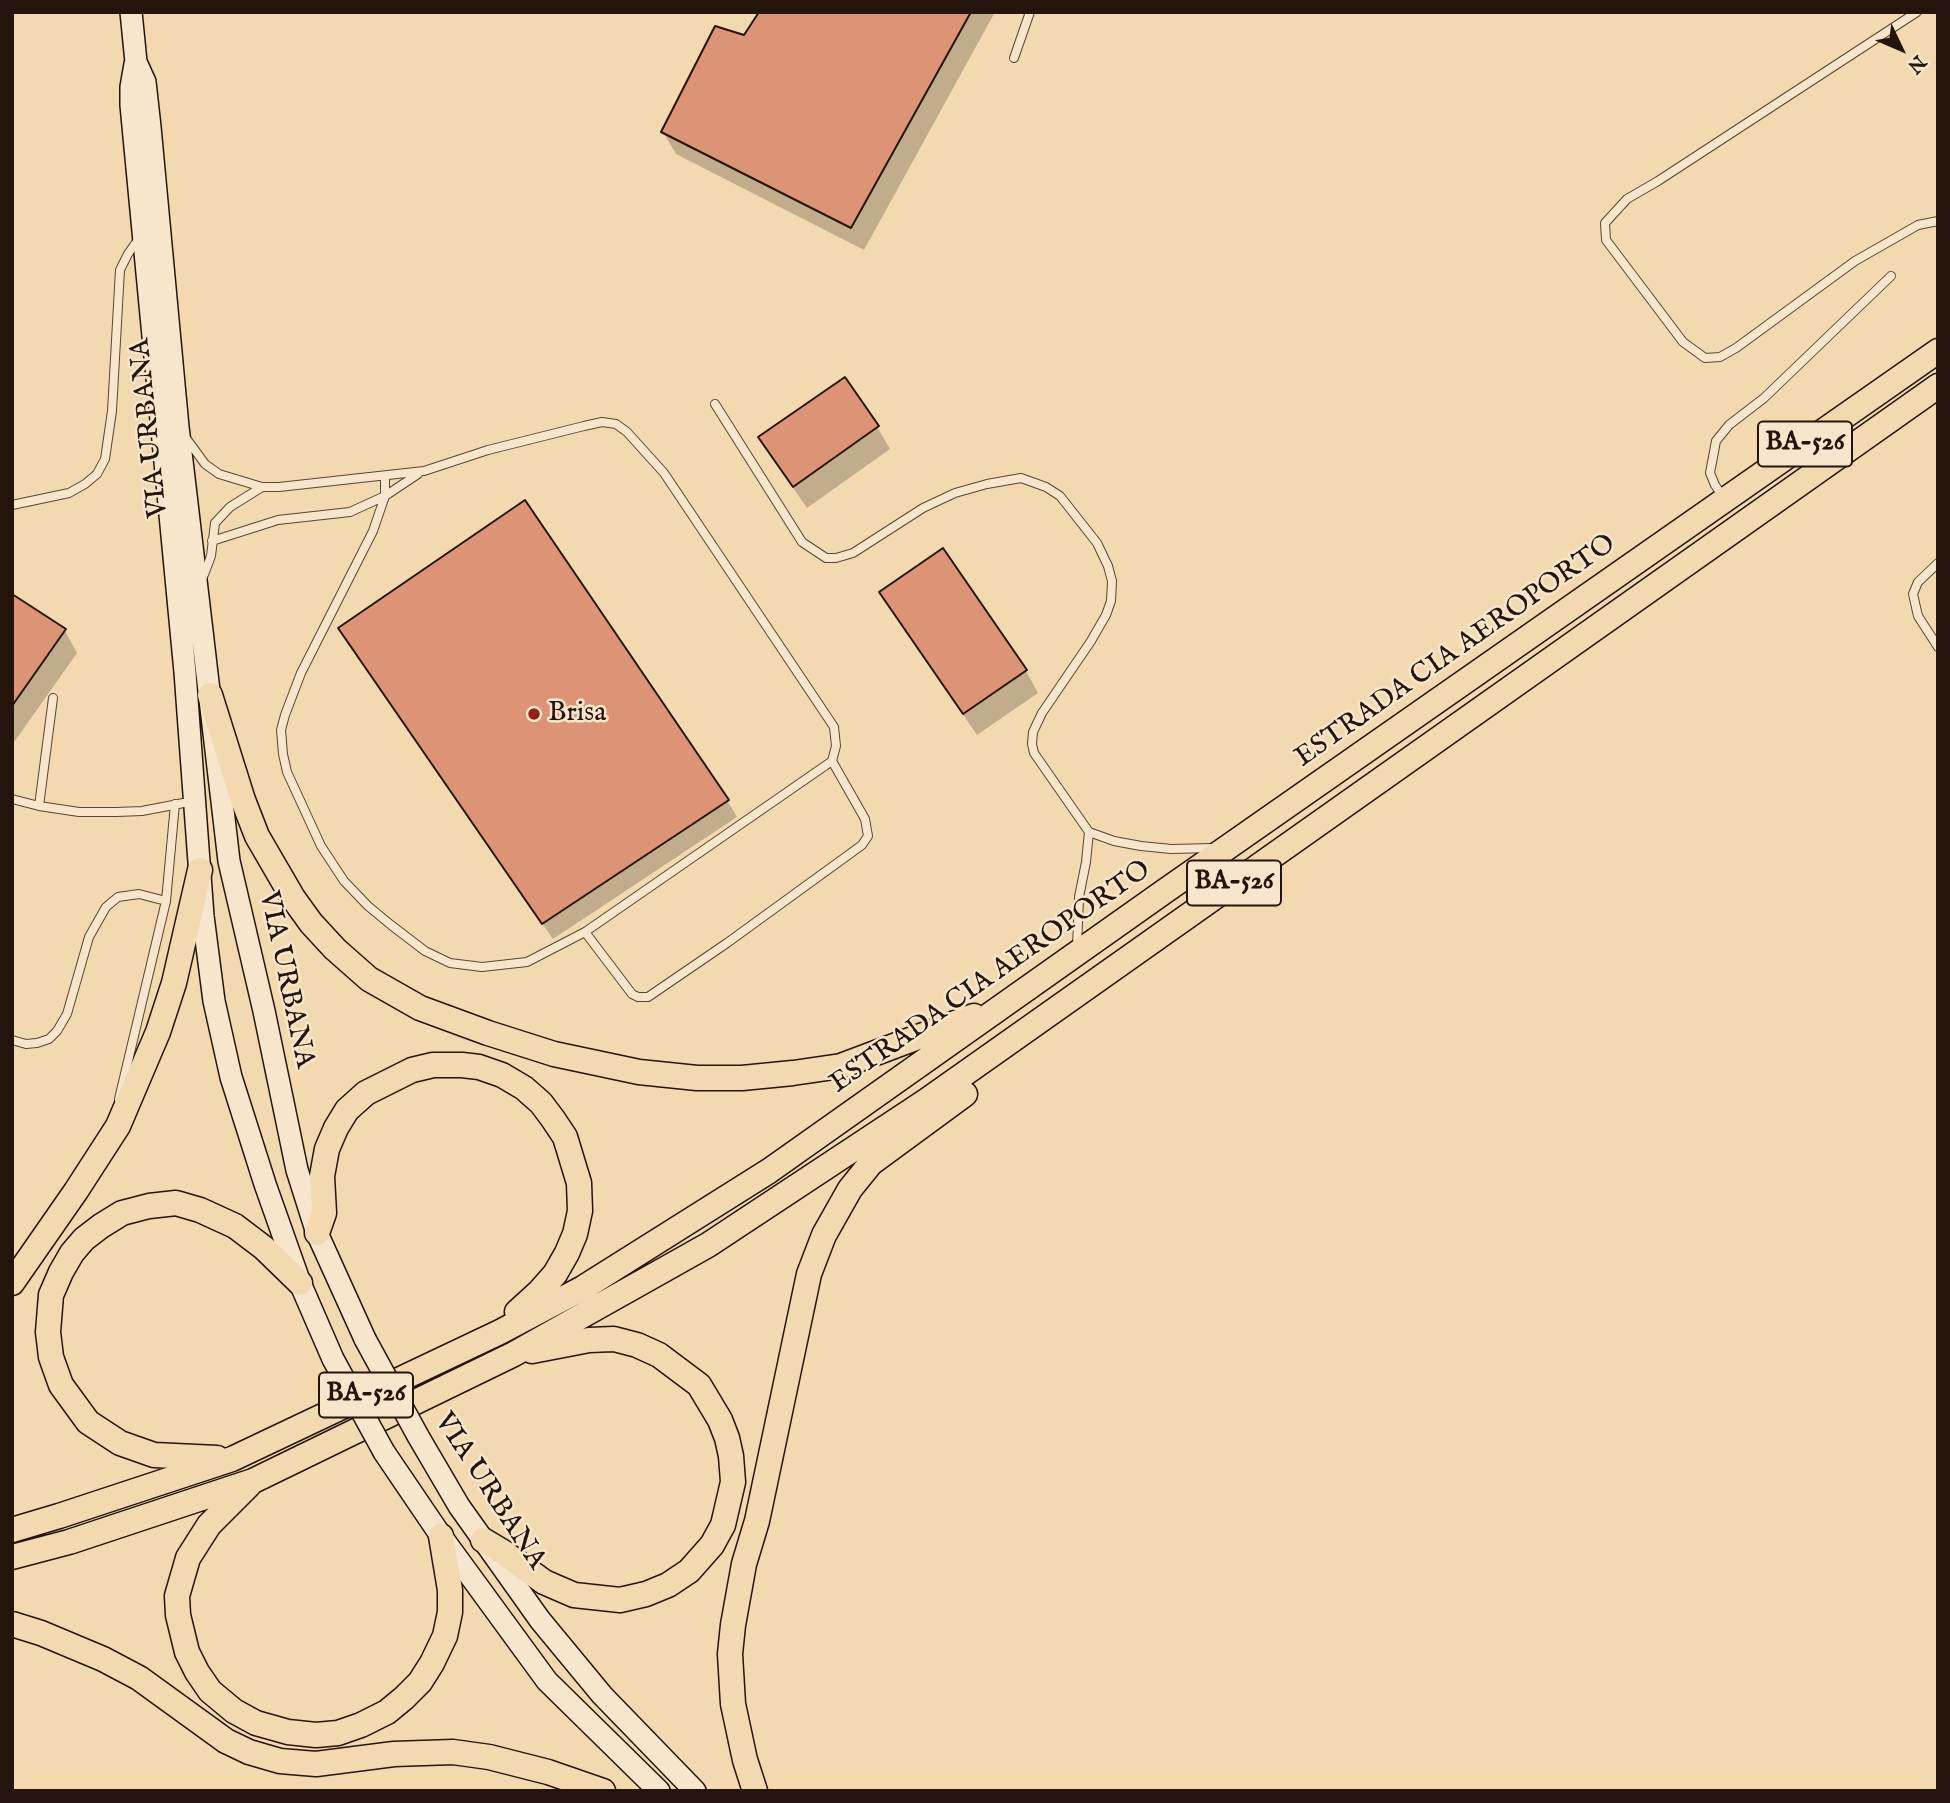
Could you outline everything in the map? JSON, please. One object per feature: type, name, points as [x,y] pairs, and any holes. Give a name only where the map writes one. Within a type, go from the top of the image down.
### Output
[{"type":"highway","name":"ESTRADA CIA AEROPORTO","points":[[12,1530],[232,1459],[500,1332],[583,1288],[769,1171],[1938,351]]},
{"type":"highway","name":"BA-526","points":[[12,1557],[69,1542],[253,1481],[514,1354],[708,1245],[903,1116],[1938,386]]},
{"type":"highway","points":[[210,695],[257,836],[293,898],[335,949],[369,979],[419,1008],[554,1054],[639,1072],[697,1078],[742,1078],[841,1066],[1007,1003]]},
{"type":"highway","points":[[755,1791],[733,1704],[730,1654],[734,1615],[744,1564],[757,1521],[809,1274],[824,1235],[850,1189],[870,1163],[1298,853],[1354,798]]},
{"type":"highway","points":[[12,1283],[118,1126],[158,1032],[174,983],[200,870]]},
{"type":"highway","points":[[317,1233],[324,1213],[322,1176],[327,1149],[335,1128],[347,1110],[366,1093],[412,1070],[433,1065],[480,1067],[502,1075],[524,1088],[541,1103],[565,1137],[579,1183],[580,1211],[575,1234],[555,1273],[500,1332]]},
{"type":"highway","points":[[232,1459],[154,1455],[120,1443],[88,1422],[61,1385],[51,1357],[48,1332],[51,1295],[72,1253],[100,1226],[122,1213],[176,1203],[200,1210],[235,1226],[264,1248],[300,1283]]},
{"type":"highway","points":[[483,1540],[544,1582],[574,1595],[620,1600],[646,1594],[668,1585],[689,1571],[712,1545],[723,1525],[733,1482],[727,1438],[709,1400],[699,1385],[659,1355],[614,1339],[589,1340],[514,1354]]},
{"type":"highway","points":[[253,1481],[209,1525],[188,1558],[177,1596],[182,1635],[197,1672],[210,1691],[234,1711],[256,1723],[288,1732],[316,1735],[338,1733],[378,1716],[404,1698],[420,1682],[445,1636],[450,1612],[450,1590],[441,1536]]},
{"type":"highway","points":[[12,1624],[103,1659],[139,1678],[226,1741],[249,1752],[280,1761],[316,1764],[394,1754],[453,1752],[489,1757],[548,1772],[603,1791]]},
{"type":"main road","name":"VIA URBANA","points":[[131,12],[136,62],[131,87],[186,672],[184,803],[200,870],[214,1001],[231,1077],[300,1283],[332,1360],[384,1452],[441,1536],[547,1681],[659,1791]]},
{"type":"main road","name":"VIA URBANA","points":[[136,62],[145,82],[178,427],[229,860],[246,926],[297,1170],[317,1233],[365,1339],[459,1506],[540,1620],[602,1695],[695,1791]]},
{"type":"lane","points":[[1014,58],[1030,12]]},
{"type":"lane","points":[[1917,12],[1627,199],[1605,223],[1606,240],[1683,342],[1705,358],[1720,357],[1736,348],[1855,261],[1918,225],[1938,222]]},
{"type":"lane","points":[[12,505],[69,493],[97,474],[105,459],[112,411],[120,270],[144,232]]},
{"type":"lane","points":[[1725,500],[1710,473],[1716,441],[1729,425],[1764,398],[1891,276]]},
{"type":"lane","points":[[715,404],[802,542],[825,558],[853,554],[923,508],[955,493],[987,484],[1021,478],[1046,486],[1060,496],[1097,543],[1112,581],[1111,601],[1091,641],[1032,732],[1034,752],[1089,832],[1114,841],[1142,846],[1171,849],[1227,848]]},
{"type":"lane","points":[[178,427],[205,464],[219,474],[262,487],[279,487],[420,472],[488,450],[602,422],[616,424],[627,432],[664,473],[834,727],[836,746],[832,761],[585,932],[527,962],[482,967],[450,963],[425,951],[368,906],[344,881],[315,834],[287,772],[283,754],[281,730],[285,715],[301,673],[373,531],[385,496],[385,476]]},
{"type":"lane","points":[[212,541],[278,520],[350,512],[385,496],[420,472]]},
{"type":"lane","points":[[198,590],[211,556],[215,523],[230,507],[262,487]]},
{"type":"lane","points":[[1938,563],[1918,582],[1913,594],[1918,616],[1938,647]]},
{"type":"lane","points":[[39,806],[53,698]]},
{"type":"lane","points":[[585,932],[632,994],[638,997],[648,997],[727,943],[862,845],[867,836],[865,819],[832,761]]},
{"type":"lane","points":[[12,799],[79,812],[142,811],[184,803],[166,901],[120,1093],[118,1126]]},
{"type":"lane","points":[[1077,954],[1079,897],[1089,832]]},
{"type":"lane","points":[[12,1040],[26,1044],[37,1043],[49,1039],[57,1031],[67,1014],[89,937],[106,907],[118,897],[139,894],[166,901]]},
{"type":"building","points":[[759,12],[971,12],[851,228],[661,132],[715,26],[744,35]]},
{"type":"building","points":[[845,377],[879,426],[793,487],[758,437]]},
{"type":"building","name":"Brisa","points":[[525,500],[729,800],[542,924],[338,628]]},
{"type":"building","points":[[943,548],[1027,670],[963,714],[879,592]]},
{"type":"building","points":[[12,594],[66,629],[12,706]]},
{"type":"place","name":"Brisa","points":[[534,714]]}]
